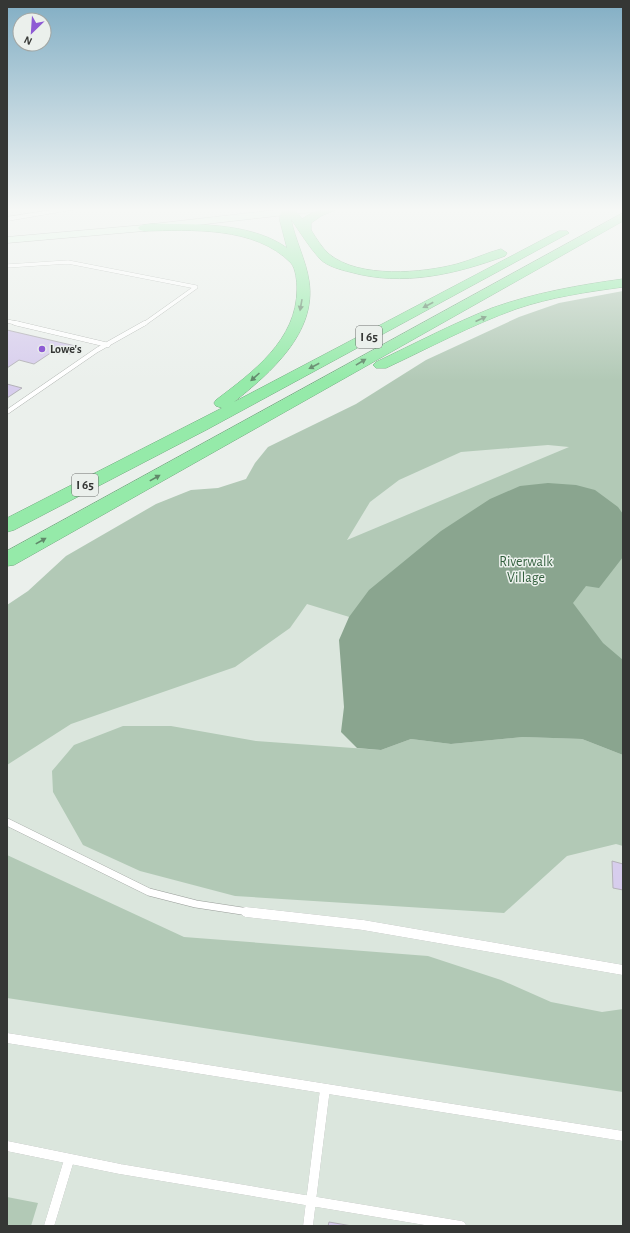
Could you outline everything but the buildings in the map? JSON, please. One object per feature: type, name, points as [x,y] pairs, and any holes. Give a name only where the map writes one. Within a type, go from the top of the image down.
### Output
[{"type":"highway","points":[[163,444],[250,382],[282,347],[296,322],[303,293],[303,282],[298,266]]},
{"type":"highway","name":"I 65","points":[[345,266],[369,272],[414,274],[442,271],[468,266]]},
{"type":"highway","name":"I 65","points":[[7,526],[202,425],[502,266]]},
{"type":"highway","name":"I 65","points":[[7,560],[533,266]]},
{"type":"highway","points":[[254,423],[301,403],[497,311],[532,300],[562,293],[623,283]]},
{"type":"lane","points":[[7,412],[108,345],[138,328],[196,287],[86,266]]},
{"type":"lane","points":[[7,321],[108,345]]},
{"type":"lane","points":[[7,822],[149,892],[196,904],[238,911],[363,925],[623,970]]},
{"type":"lane","points":[[7,1038],[623,1136]]},
{"type":"lane","points":[[308,1226],[325,1089]]},
{"type":"lane","points":[[7,1146],[69,1160],[461,1226]]},
{"type":"lane","points":[[49,1226],[69,1160]]},
{"type":"shaded area","points":[[623,376],[623,1226],[7,1226],[7,675],[130,581]]},
{"type":"shaded area","points":[[548,483],[576,485],[595,490],[618,507],[623,514],[623,557],[599,588],[586,586],[573,603],[603,643],[623,660],[623,755],[582,739],[523,737],[451,744],[411,739],[381,750],[357,748],[341,732],[344,707],[339,640],[349,617],[369,590],[441,531],[490,499],[520,486]]},
{"type":"green space","name":"Riverwalk Village","points":[[623,291],[623,701],[307,604],[290,628],[235,667],[71,724],[7,765],[7,605],[28,591],[66,556],[156,504],[191,490],[218,488],[246,479],[255,463],[268,447],[356,404],[426,360],[519,317],[559,303]],"holes":[[[548,445],[569,447],[347,540],[370,502],[399,480],[461,452]]]},
{"type":"green space","points":[[123,726],[171,726],[256,741],[381,750],[411,739],[451,744],[523,737],[582,739],[623,755],[623,846],[616,844],[567,856],[504,913],[235,896],[140,871],[83,845],[53,792],[52,771],[74,745]]},
{"type":"green space","points":[[7,855],[184,937],[428,956],[501,980],[551,1002],[602,1012],[623,1009],[623,1092],[7,998]]},
{"type":"green space","points":[[7,1197],[38,1203],[31,1226],[7,1226]]},
{"type":"place","name":"Lowe's","points":[[42,349]]}]
